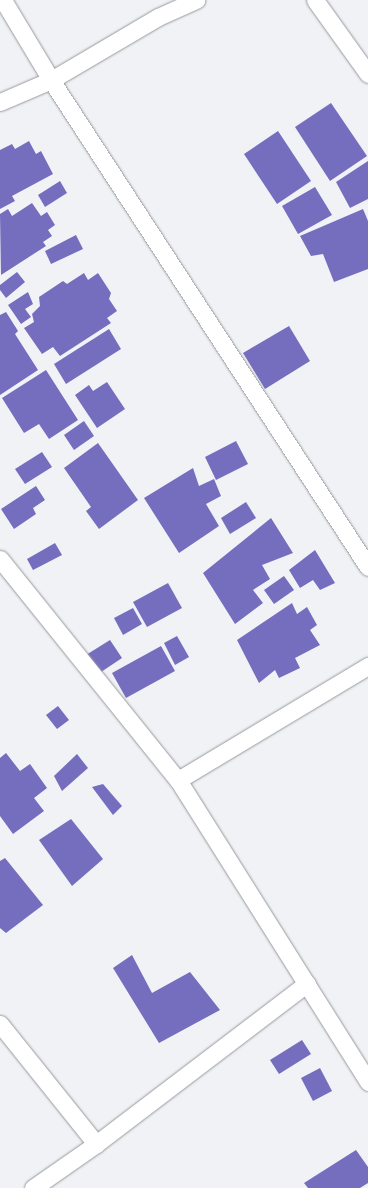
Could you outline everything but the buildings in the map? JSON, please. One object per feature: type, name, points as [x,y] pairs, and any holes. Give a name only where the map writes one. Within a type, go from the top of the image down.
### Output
[{"type":"street","points":[[3,0],[51,80],[368,568]]},
{"type":"street","points":[[0,102],[51,80],[158,16],[196,0]]},
{"type":"street","points":[[315,0],[368,74]]},
{"type":"street","points":[[0,559],[178,780],[368,1082]]},
{"type":"street","points":[[178,780],[368,666]]},
{"type":"street","points":[[33,1188],[96,1144],[307,983]]},
{"type":"street","points":[[0,1024],[96,1144]]}]
